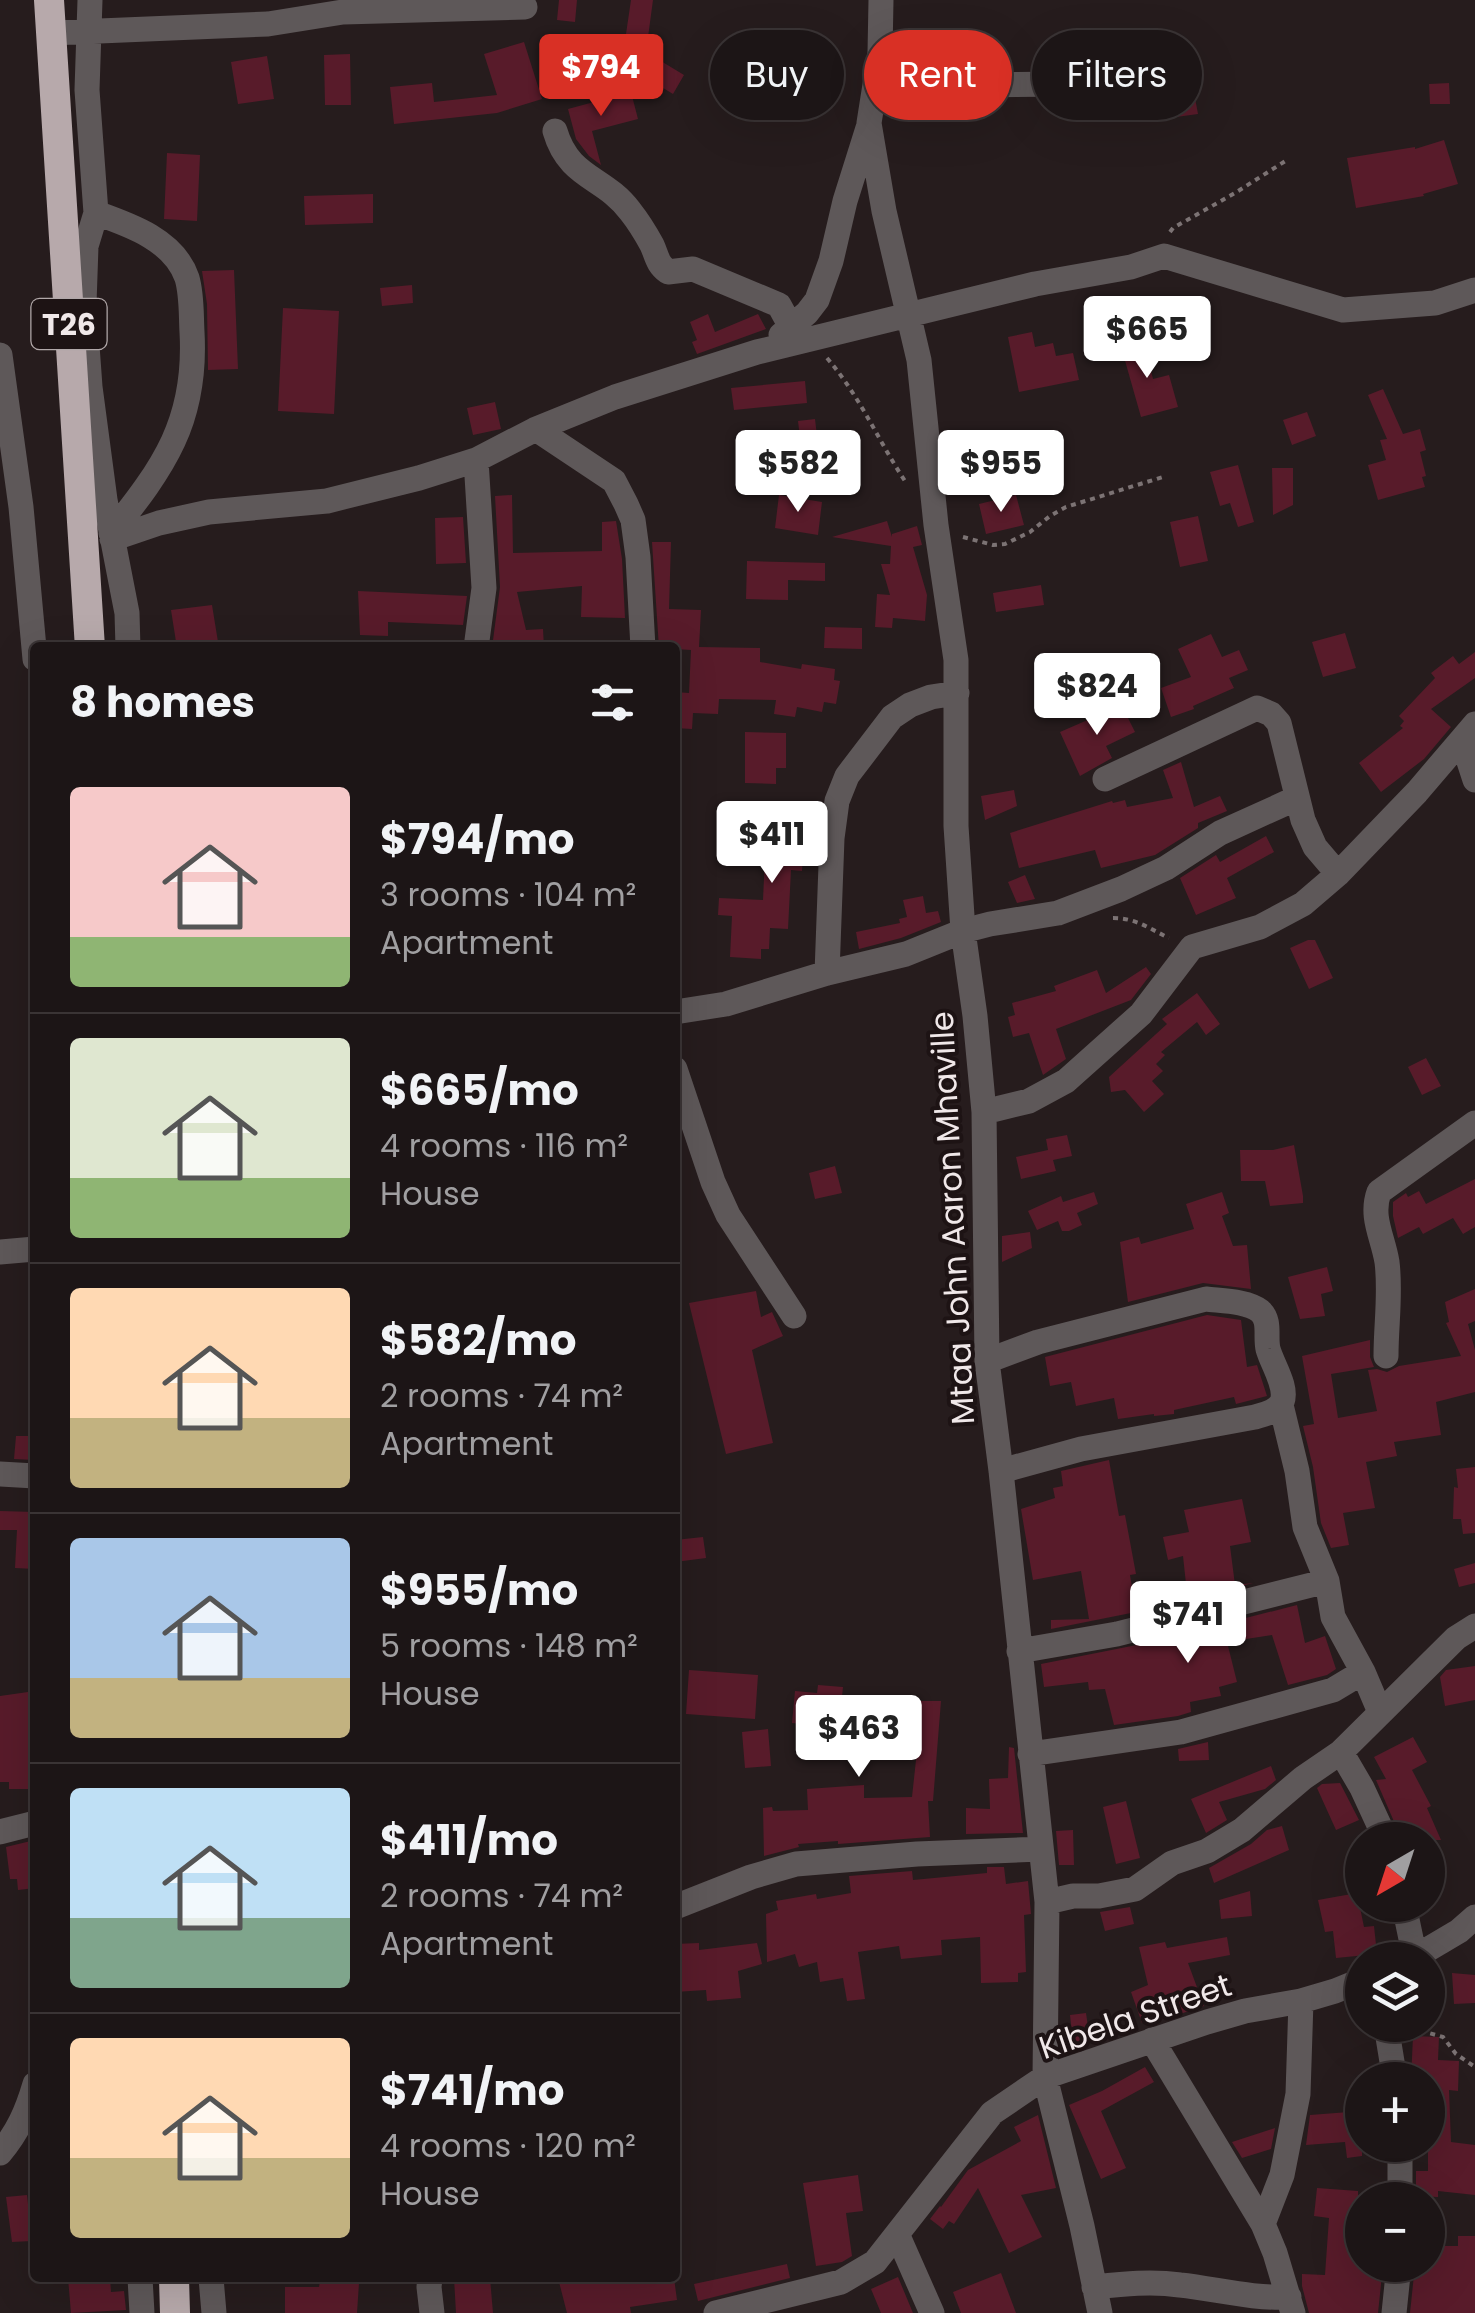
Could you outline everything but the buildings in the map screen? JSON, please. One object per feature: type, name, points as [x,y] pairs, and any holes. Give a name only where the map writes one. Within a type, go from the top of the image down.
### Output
[{"type":"highway","name":"T26","points":[[49,0],[90,642]]},
{"type":"highway","points":[[174,2282],[175,2313]]},
{"type":"street","points":[[90,0],[87,90],[96,213],[86,246],[84,304],[90,387],[127,613],[128,642]]},
{"type":"street","name":"Mtaa John Aaron Mhaville","points":[[880,30],[881,0]]},
{"type":"street","points":[[51,33],[268,24],[343,12],[525,7]]},
{"type":"street","name":"Mtaa John Aaron Mhaville","points":[[870,120],[884,211],[919,360],[936,525],[956,660],[956,826],[962,930],[984,1112],[986,1361],[1046,1902],[1045,2077],[1100,2313]]},
{"type":"street","points":[[798,334],[824,282],[869,124]]},
{"type":"street","points":[[556,131],[560,148],[572,164],[630,210],[656,260],[668,272],[693,269],[780,305],[798,334]]},
{"type":"street","points":[[96,213],[138,228],[160,243],[186,273],[193,346],[190,387],[179,433],[151,484],[112,536]]},
{"type":"street","points":[[112,536],[210,512],[328,501],[419,478],[476,460],[536,429],[615,397],[757,352],[798,334],[910,316],[1164,256],[1342,310],[1435,302],[1475,290]]},
{"type":"street","points":[[0,355],[11,508],[32,642]]},
{"type":"street","points":[[536,429],[614,481],[626,504],[633,520],[638,557],[643,642]]},
{"type":"street","points":[[476,460],[484,588],[477,642]]},
{"type":"street","points":[[827,973],[832,838],[837,801],[848,776],[892,717],[931,697],[958,693]]},
{"type":"street","points":[[1105,779],[1257,708],[1272,714],[1280,723],[1297,798],[1315,848],[1338,874]]},
{"type":"street","points":[[1469,732],[1475,780]]},
{"type":"street","points":[[984,1112],[1029,1101],[1066,1082],[1141,1014],[1192,947],[1260,927],[1290,913],[1338,874],[1469,732]]},
{"type":"street","points":[[680,1011],[726,1004],[906,954],[962,930],[1058,913],[1166,868],[1220,833],[1297,798]]},
{"type":"street","points":[[680,1084],[728,1216],[794,1316]]},
{"type":"street","points":[[1386,1356],[1386,1319],[1390,1310],[1386,1260],[1375,1219],[1379,1192],[1475,1123]]},
{"type":"street","points":[[0,1252],[30,1250]]},
{"type":"street","points":[[986,1361],[1038,1342],[1206,1299],[1257,1310],[1267,1321],[1268,1350],[1284,1393],[1281,1405],[1305,1527],[1327,1581],[1334,1617],[1364,1672],[1380,1712]]},
{"type":"street","points":[[1001,1471],[1081,1449],[1255,1417],[1273,1412],[1281,1405]]},
{"type":"street","points":[[0,1474],[30,1476]]},
{"type":"street","points":[[1019,1651],[1117,1634],[1327,1581]]},
{"type":"street","points":[[1046,1902],[1134,1889],[1172,1862],[1207,1850],[1242,1830],[1303,1778],[1341,1752],[1456,1638],[1475,1626]]},
{"type":"street","points":[[1030,1754],[1199,1727],[1334,1690],[1364,1672]]},
{"type":"street","points":[[1341,1752],[1378,1822]]},
{"type":"street","points":[[0,1832],[30,1824]]},
{"type":"street","points":[[680,1905],[796,1864],[1040,1848]]},
{"type":"street","points":[[1441,1942],[1475,1916]]},
{"type":"street","name":"Kibela Street","points":[[716,2313],[841,2282],[875,2262],[992,2113],[1045,2077],[1246,2011],[1345,1987]]},
{"type":"street","points":[[1263,2224],[1282,2176],[1298,2094],[1301,2000]]},
{"type":"street","points":[[1094,2287],[1152,2282],[1291,2305],[1263,2224],[1152,2040]]},
{"type":"street","points":[[0,2153],[15,2135],[30,2103]]},
{"type":"street","points":[[898,2236],[932,2313]]},
{"type":"street","points":[[140,2282],[142,2313]]},
{"type":"street","points":[[211,2282],[214,2313]]},
{"type":"street","points":[[429,2282],[432,2313]]},
{"type":"street","points":[[1394,2313],[1397,2282]]},
{"type":"path","points":[[1164,256],[1173,228],[1287,160]]},
{"type":"path","points":[[798,334],[824,354],[847,382],[894,464],[936,525],[972,540],[993,546],[1005,544],[1066,507],[1166,476]]},
{"type":"path","points":[[1101,918],[1132,919],[1192,947]]},
{"type":"path","points":[[1445,2038],[1456,2054],[1475,2066]]}]
